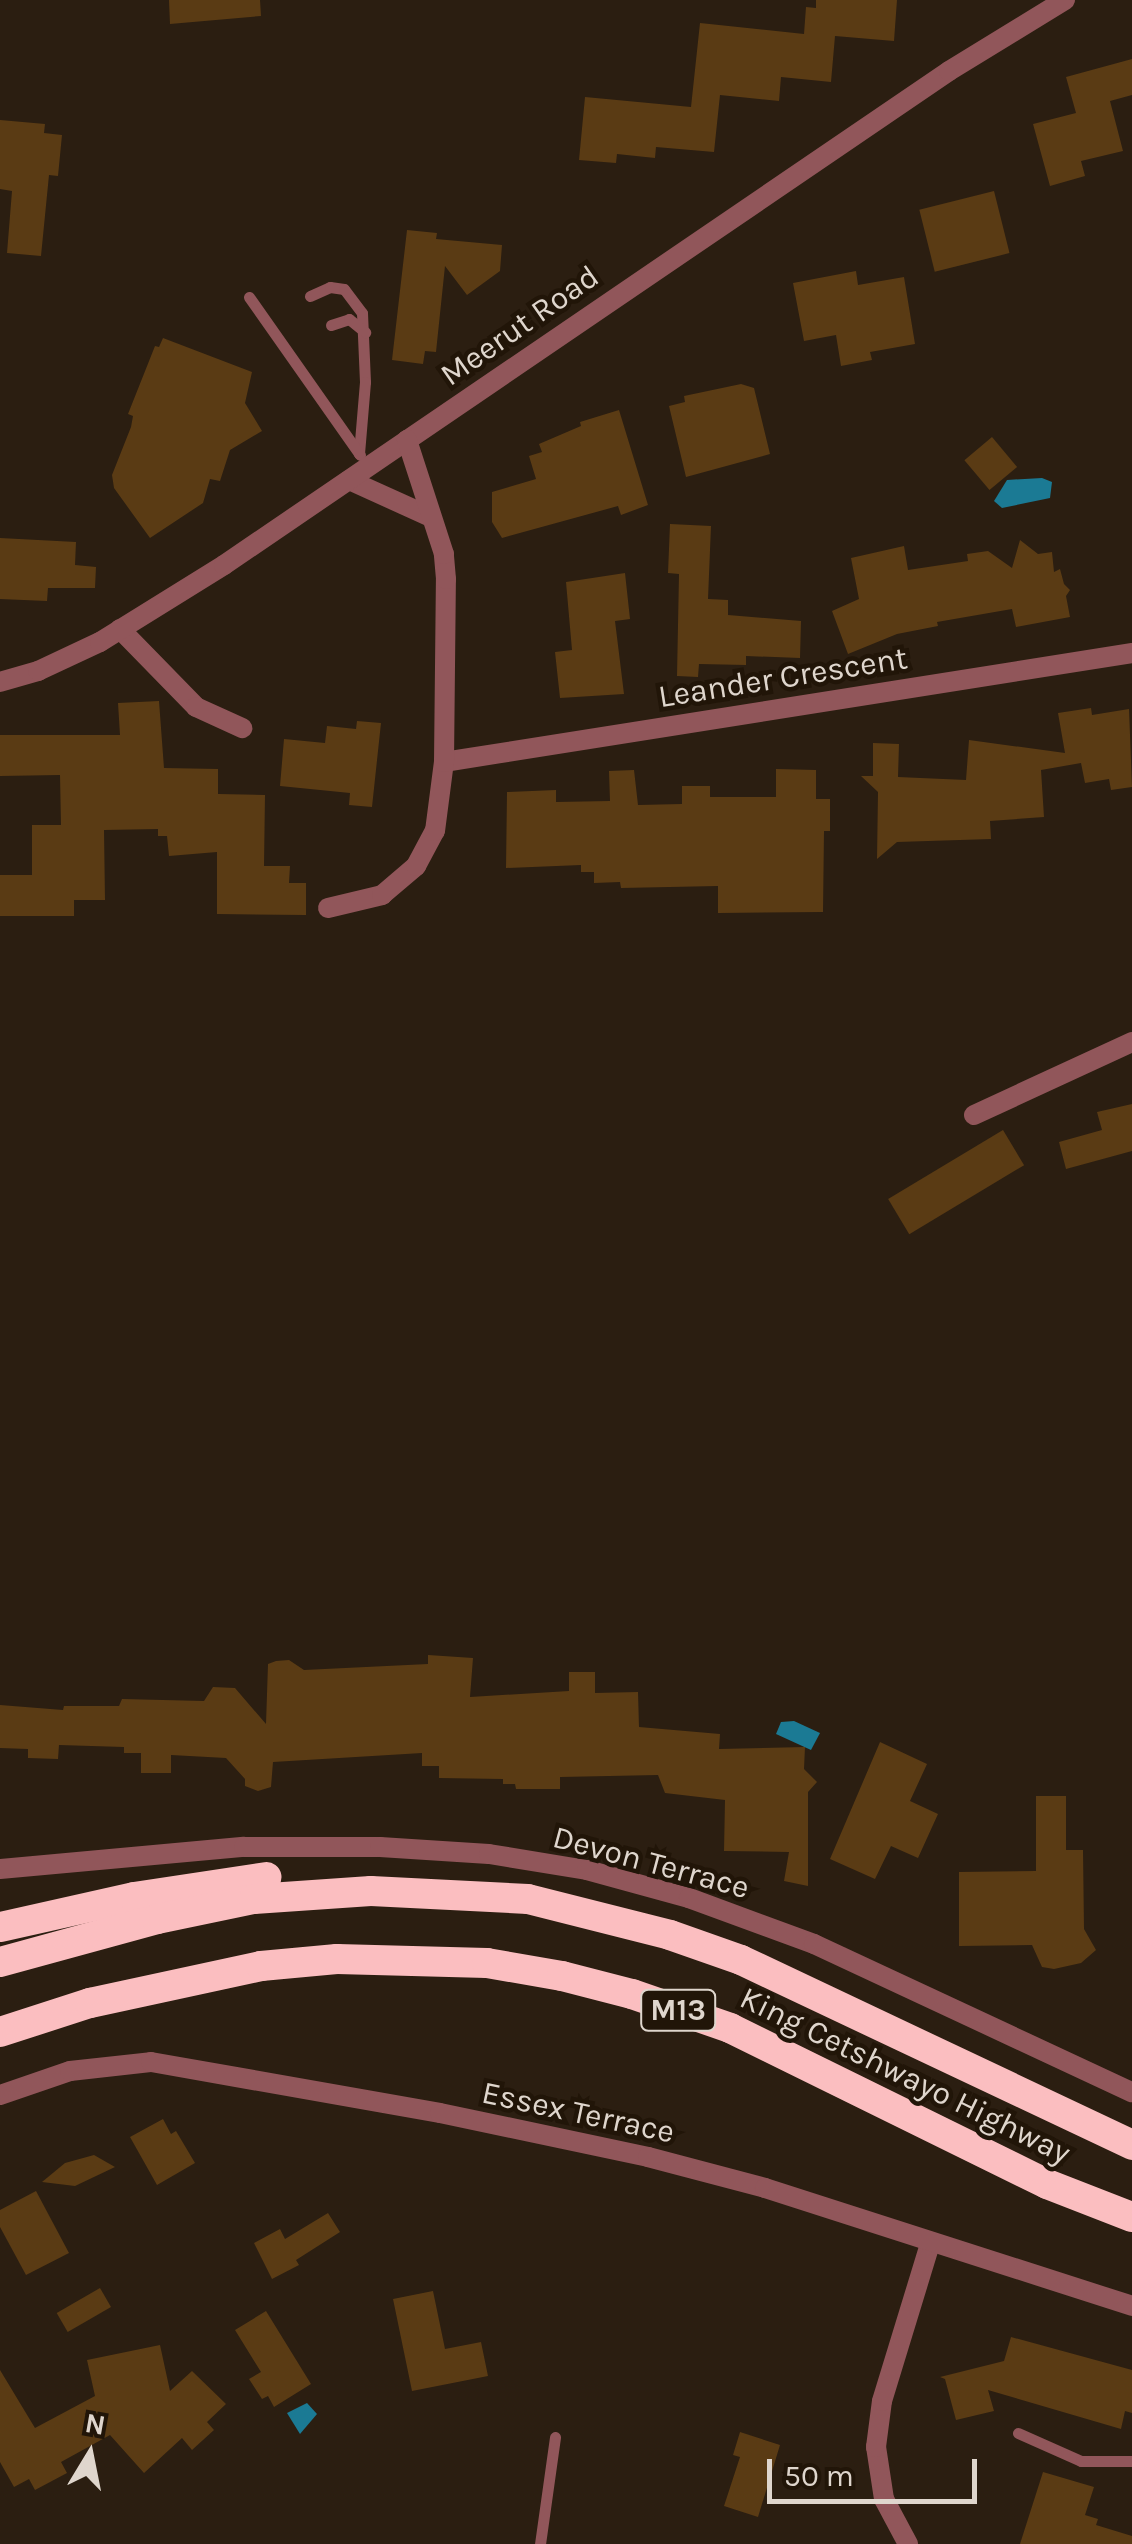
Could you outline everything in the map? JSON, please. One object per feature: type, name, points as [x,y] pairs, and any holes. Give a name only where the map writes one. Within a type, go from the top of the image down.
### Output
[{"type":"highway","points":[[0,1927],[134,1897],[262,1878],[326,1875],[408,1880],[450,1884],[499,1896]]},
{"type":"highway","name":"King Cetshwayo Highway","points":[[0,1962],[157,1919],[254,1899],[372,1891],[499,1896],[588,1913],[740,1960],[1132,2145]]},
{"type":"highway","name":"King Cetshwayo Highway","points":[[0,2032],[90,2003],[260,1966],[416,1958],[562,1976],[730,2028],[1047,2184],[1132,2217]]},
{"type":"street","name":"Meerut Road","points":[[0,682],[38,671],[120,629],[349,480],[363,461],[407,440],[949,71],[1065,0]]},
{"type":"street","points":[[328,908],[382,895],[416,866],[435,831],[444,762],[446,579],[444,554],[407,440]]},
{"type":"street","points":[[349,480],[430,517]]},
{"type":"street","points":[[120,629],[196,707],[242,728]]},
{"type":"street","name":"Leander Crescent","points":[[444,762],[1132,653]]},
{"type":"street","points":[[974,1115],[1132,1042]]},
{"type":"street","name":"Devon Terrace","points":[[0,1869],[244,1848],[380,1847],[489,1854],[587,1870],[690,1898],[814,1944],[1132,2092]]},
{"type":"street","name":"Essex Terrace","points":[[0,2095],[70,2071],[110,2065],[151,2062],[192,2067],[648,2157],[765,2188],[1132,2306]]},
{"type":"street","points":[[908,2544],[884,2499],[876,2447],[882,2400],[930,2244]]},
{"type":"lane","points":[[310,296],[330,287],[348,291],[362,313],[363,461]]},
{"type":"lane","points":[[249,297],[363,461]]},
{"type":"lane","points":[[331,324],[349,319],[365,332]]},
{"type":"lane","points":[[1018,2433],[1081,2461],[1132,2461]]},
{"type":"lane","points":[[540,2544],[555,2437]]},
{"type":"water","points":[[1042,478],[1052,482],[1050,498],[1002,508],[994,501],[1007,480]]},
{"type":"water","points":[[794,1721],[820,1733],[811,1750],[776,1734],[781,1722]]},
{"type":"water","points":[[307,2403],[317,2414],[300,2434],[287,2413]]},
{"type":"building","points":[[169,0],[260,0],[261,16],[170,24]]},
{"type":"building","points":[[816,0],[897,0],[894,41],[835,36],[831,82],[781,77],[779,101],[720,95],[714,152],[656,147],[655,158],[617,154],[616,163],[579,160],[585,97],[691,107],[700,23],[804,34],[806,7],[816,8]]},
{"type":"building","points":[[1132,59],[1132,95],[1110,101],[1123,151],[1081,161],[1085,176],[1050,186],[1033,124],[1076,113],[1066,77]]},
{"type":"building","points":[[0,120],[45,124],[44,133],[62,135],[58,176],[49,175],[41,256],[7,253],[12,191],[0,189]]},
{"type":"building","points":[[994,191],[1009,253],[935,272],[919,210]]},
{"type":"building","points":[[407,230],[437,233],[436,239],[502,245],[500,271],[467,295],[445,266],[436,352],[425,351],[423,364],[392,360]]},
{"type":"building","points":[[856,271],[858,285],[904,277],[915,344],[870,352],[872,360],[841,366],[836,335],[804,341],[793,283]]},
{"type":"building","points":[[163,338],[252,372],[245,403],[262,431],[230,450],[220,481],[210,479],[203,503],[150,538],[114,488],[112,475],[131,427],[133,416],[128,414],[155,346],[159,347]]},
{"type":"building","points":[[741,384],[754,388],[770,454],[686,477],[669,406],[685,402],[684,396]]},
{"type":"building","points":[[619,410],[648,505],[621,515],[618,506],[502,538],[492,522],[492,492],[536,479],[529,456],[542,452],[539,444],[581,426],[580,422]]},
{"type":"building","points":[[992,437],[1017,467],[989,490],[964,460]]},
{"type":"building","points":[[670,524],[711,526],[708,599],[728,600],[728,615],[801,621],[800,658],[746,656],[746,665],[699,664],[698,677],[677,676],[679,574],[668,573]]},
{"type":"building","points":[[0,538],[76,542],[75,565],[96,567],[95,588],[48,588],[47,601],[0,599]]},
{"type":"building","points":[[1020,540],[1038,554],[1052,552],[1054,572],[1060,569],[1070,590],[1066,596],[1070,617],[1016,627],[1012,609],[937,622],[938,626],[897,634],[848,654],[832,611],[859,599],[851,558],[904,546],[908,570],[968,561],[967,554],[988,551],[1012,568]]},
{"type":"building","points":[[625,573],[630,619],[615,621],[624,694],[560,698],[555,652],[572,650],[566,582]]},
{"type":"building","points":[[159,701],[164,768],[218,769],[218,794],[265,795],[264,866],[290,866],[289,883],[306,883],[306,915],[217,914],[217,852],[169,856],[167,836],[158,836],[158,829],[104,830],[105,900],[74,900],[74,916],[0,916],[0,875],[32,875],[32,825],[61,825],[60,775],[0,776],[0,735],[120,735],[118,703]]},
{"type":"building","points":[[1091,708],[1092,715],[1129,709],[1132,787],[1111,790],[1109,779],[1085,783],[1081,763],[1041,770],[1044,817],[990,821],[991,839],[897,842],[877,859],[878,792],[861,776],[873,776],[873,743],[899,744],[898,777],[966,780],[969,740],[1065,753],[1058,713]]},
{"type":"building","points":[[357,721],[381,723],[372,807],[349,805],[350,793],[280,786],[284,739],[325,743],[327,726],[356,729]]},
{"type":"building","points":[[776,769],[816,770],[816,799],[830,799],[830,831],[824,831],[823,912],[718,913],[718,886],[621,888],[620,882],[594,883],[594,872],[581,872],[581,865],[506,868],[507,792],[556,790],[556,802],[610,801],[609,771],[634,770],[638,805],[682,804],[682,786],[710,786],[710,797],[776,797]]},
{"type":"building","points":[[1132,1104],[1132,1151],[1066,1169],[1059,1142],[1102,1130],[1097,1112]]},
{"type":"building","points":[[1003,1130],[1024,1165],[909,1234],[888,1199]]},
{"type":"building","points":[[428,1655],[473,1658],[470,1697],[569,1691],[569,1672],[595,1672],[595,1693],[638,1692],[639,1727],[720,1734],[719,1749],[805,1747],[804,1769],[817,1782],[808,1792],[808,1886],[784,1881],[789,1852],[724,1851],[725,1800],[665,1793],[658,1775],[560,1777],[560,1789],[516,1789],[515,1784],[503,1784],[503,1779],[439,1778],[439,1766],[422,1766],[422,1753],[273,1762],[271,1787],[258,1791],[245,1786],[245,1779],[226,1758],[171,1755],[171,1773],[141,1773],[141,1753],[124,1753],[124,1747],[59,1745],[58,1759],[28,1758],[28,1749],[0,1748],[0,1705],[63,1710],[64,1706],[119,1706],[122,1699],[204,1701],[213,1687],[235,1688],[266,1724],[268,1664],[289,1660],[304,1670],[428,1664]]},
{"type":"building","points":[[880,1742],[927,1764],[910,1801],[938,1814],[918,1858],[891,1846],[875,1879],[830,1859]]},
{"type":"building","points":[[1036,1796],[1066,1796],[1066,1850],[1083,1850],[1084,1929],[1096,1950],[1081,1963],[1054,1969],[1042,1967],[1032,1945],[959,1946],[959,1872],[1036,1871]]},
{"type":"building","points":[[163,2119],[171,2134],[176,2131],[195,2163],[157,2185],[130,2137]]},
{"type":"building","points":[[94,2155],[115,2167],[75,2186],[42,2182],[65,2163]]},
{"type":"building","points":[[36,2191],[69,2253],[26,2275],[0,2227],[0,2210]]},
{"type":"building","points":[[328,2213],[340,2232],[296,2260],[299,2265],[272,2279],[254,2243],[280,2229],[285,2239]]},
{"type":"building","points":[[100,2288],[111,2307],[68,2332],[57,2313]]},
{"type":"building","points":[[433,2291],[445,2349],[481,2342],[488,2376],[412,2391],[393,2299]]},
{"type":"building","points":[[266,2311],[311,2384],[274,2407],[268,2396],[262,2399],[249,2379],[261,2372],[235,2330]]},
{"type":"building","points":[[1011,2337],[1132,2370],[1132,2413],[1125,2411],[1121,2429],[988,2390],[994,2411],[956,2420],[945,2379],[940,2377],[1004,2361]]},
{"type":"building","points":[[160,2345],[170,2391],[192,2371],[226,2404],[207,2422],[214,2430],[192,2450],[182,2438],[144,2473],[110,2435],[61,2462],[67,2473],[35,2490],[29,2479],[14,2487],[0,2462],[0,2370],[35,2428],[95,2396],[87,2360]]},
{"type":"building","points":[[740,2432],[780,2445],[758,2517],[724,2506],[740,2457],[733,2455]]},
{"type":"building","points":[[1043,2472],[1094,2487],[1085,2515],[1098,2519],[1096,2525],[1132,2536],[1132,2544],[1020,2544]]}]
